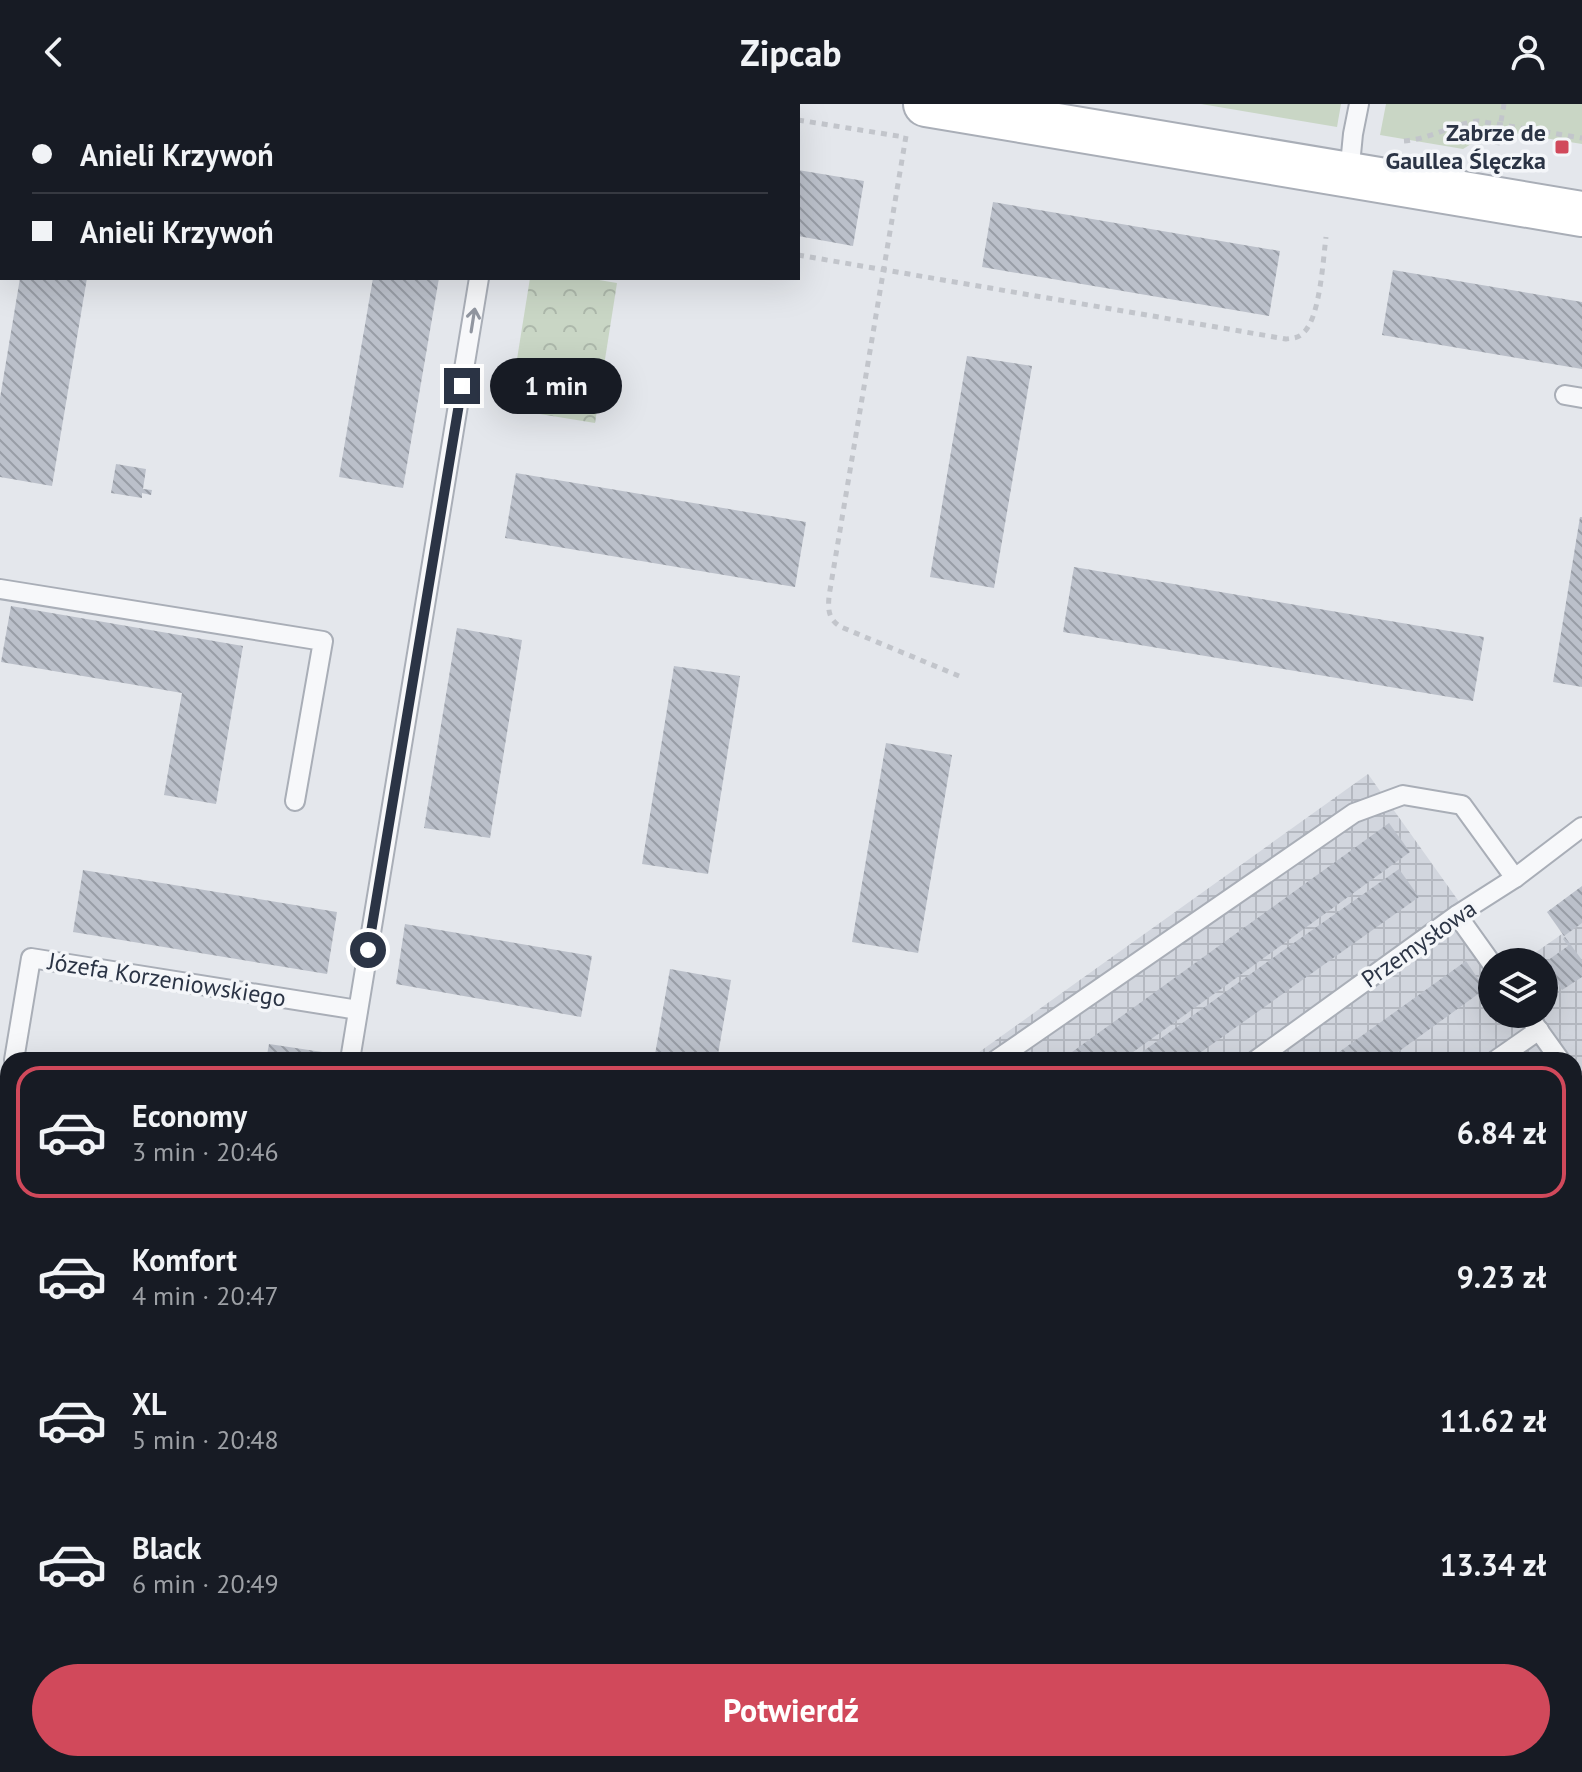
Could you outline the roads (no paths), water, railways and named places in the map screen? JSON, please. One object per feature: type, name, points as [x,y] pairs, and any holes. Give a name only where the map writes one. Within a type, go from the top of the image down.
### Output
[{"type":"main road","points":[[917,115],[1351,154],[1582,214]]},
{"type":"lane","points":[[1351,154],[1359,104]]},
{"type":"lane","points":[[351,1052],[479,280]]},
{"type":"lane","points":[[0,589],[323,641],[295,801]]},
{"type":"lane","points":[[1008,1052],[1354,813],[1403,795],[1462,805],[1515,878]]},
{"type":"lane","name":"Przemysłowa","points":[[1267,1052],[1457,915],[1515,878],[1582,827]]},
{"type":"lane","points":[[1457,915],[1481,948]]},
{"type":"lane","name":"Józefa Korzeniowskiego","points":[[15,1052],[31,958],[358,1010]]},
{"type":"lane","points":[[1507,1052],[1539,1030],[1554,1052]]},
{"type":"place","name":"Zabrze de Gaullea Ślęczka","points":[[1562,147]]}]
